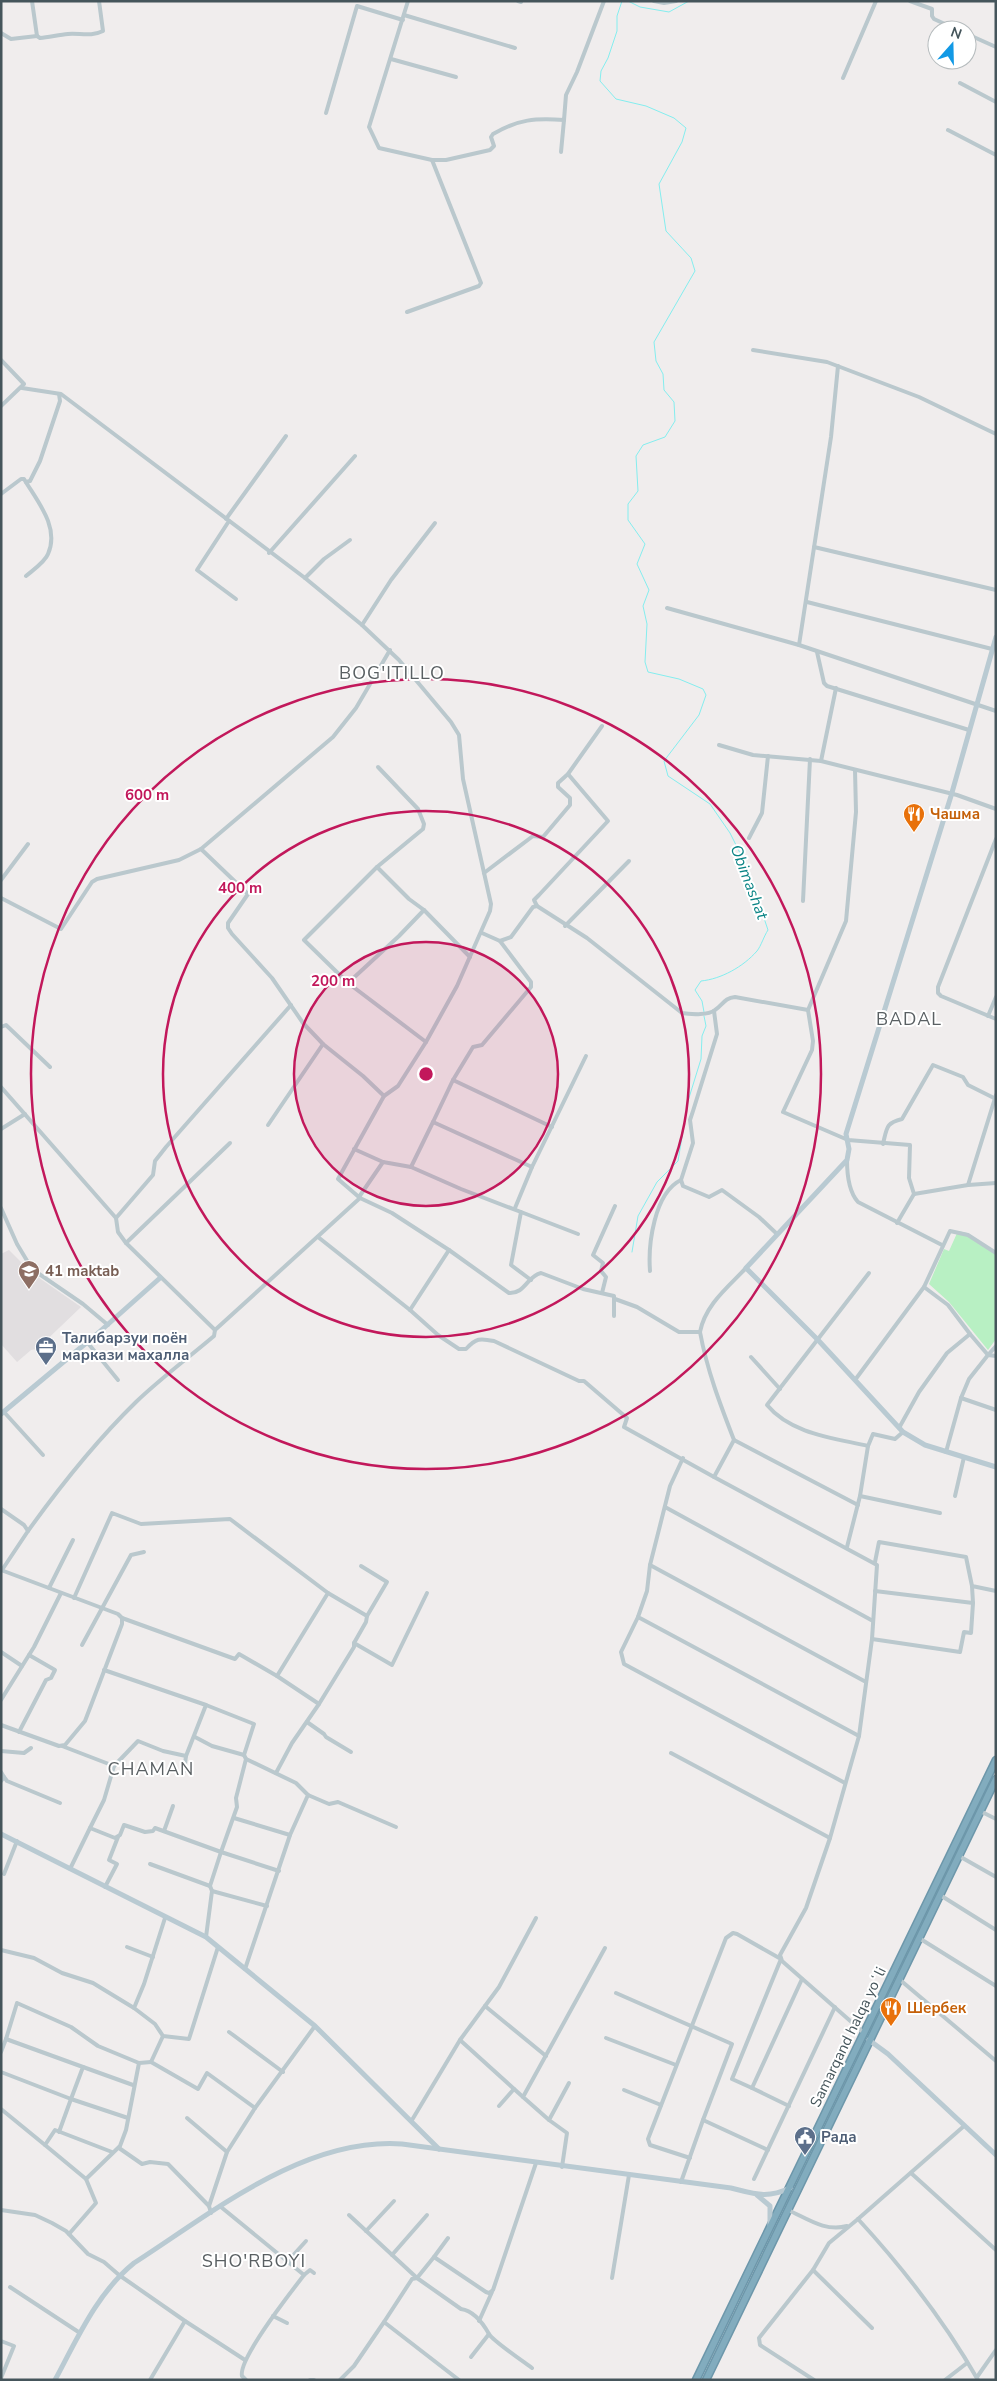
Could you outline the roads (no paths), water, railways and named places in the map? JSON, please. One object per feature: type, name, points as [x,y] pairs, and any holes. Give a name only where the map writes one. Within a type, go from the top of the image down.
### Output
[{"type":"highway","name":"Samarqand halqa yoʻli","points":[[696,2380],[996,1760]]},
{"type":"highway","name":"Samarqand halqa yoʻli","points":[[706,2380],[995,1781]]},
{"type":"highway","points":[[835,2094],[842,2098]]},
{"type":"highway","points":[[742,2285],[749,2288]]},
{"type":"street","points":[[32,1],[37,36]]},
{"type":"street","points":[[1,34],[11,39],[69,34],[82,36],[97,34],[103,31],[98,1]]},
{"type":"street","points":[[408,1],[370,126],[379,148],[432,160],[446,160],[490,150],[494,146],[491,137],[493,134],[521,121],[536,118],[564,120]]},
{"type":"street","points":[[561,152],[566,95],[577,72],[604,1]]},
{"type":"street","points":[[654,1],[664,3],[676,1]]},
{"type":"street","points":[[844,78],[876,1]]},
{"type":"street","points":[[910,1],[928,6],[932,9],[932,16],[936,20]]},
{"type":"street","points":[[326,113],[357,6],[403,20]]},
{"type":"street","points":[[404,15],[515,48]]},
{"type":"street","points":[[977,38],[996,47]]},
{"type":"street","points":[[390,59],[456,77]]},
{"type":"street","points":[[960,83],[996,102]]},
{"type":"street","points":[[948,130],[996,155]]},
{"type":"street","points":[[407,312],[479,286],[481,283],[432,160]]},
{"type":"street","points":[[753,350],[800,357],[838,366],[919,397],[996,434]]},
{"type":"street","points":[[1,360],[24,384],[22,388],[1,406]]},
{"type":"street","points":[[799,646],[831,438],[838,366]]},
{"type":"street","points":[[22,388],[59,394],[269,553],[306,578],[390,650],[451,722],[459,736],[463,779],[491,904],[482,933],[457,986],[426,1042],[398,1086],[384,1096],[338,1179],[360,1198],[392,1213],[449,1250],[509,1293],[520,1292],[537,1274],[541,1273],[583,1289],[614,1296],[615,1299],[637,1307],[679,1332],[700,1332]]},
{"type":"street","points":[[26,482],[30,481],[40,460],[60,401],[59,394]]},
{"type":"street","points":[[236,599],[197,570],[227,520],[286,436]]},
{"type":"street","points":[[269,553],[355,456]]},
{"type":"street","points":[[1,494],[22,479],[26,482],[48,518],[51,536],[48,555],[26,576]]},
{"type":"street","points":[[362,625],[391,580],[435,523]]},
{"type":"street","points":[[306,578],[324,559],[350,540]]},
{"type":"street","points":[[814,547],[996,590]]},
{"type":"street","points":[[807,602],[992,649]]},
{"type":"street","points":[[667,608],[799,646],[996,711]]},
{"type":"street","points":[[942,1245],[863,1206],[854,1198],[847,1170],[850,1148],[846,1134],[951,796],[996,638]]},
{"type":"street","points":[[1,898],[62,929],[92,882],[97,879],[179,860],[201,849],[333,737],[356,708],[390,650]]},
{"type":"street","points":[[817,652],[824,683],[969,730]]},
{"type":"street","points":[[821,761],[836,688]]},
{"type":"street","points":[[484,873],[533,836],[543,836],[550,830],[570,805],[570,798],[558,787],[558,783],[568,774],[602,726]]},
{"type":"street","points":[[719,745],[741,753],[821,761],[957,796],[996,809]]},
{"type":"street","points":[[748,838],[762,813],[768,756]]},
{"type":"street","points":[[803,901],[810,759]]},
{"type":"street","points":[[378,767],[418,810],[424,824],[423,829],[377,867],[304,940],[348,983],[426,1042]]},
{"type":"street","points":[[855,770],[856,812],[846,920],[808,1010],[812,1032],[812,1050],[783,1112],[848,1140],[911,1146],[909,1178],[914,1194],[897,1224]]},
{"type":"street","points":[[568,774],[609,819],[534,900],[538,906],[565,926],[587,938],[682,1013],[714,1011],[725,1000],[735,997],[808,1010]]},
{"type":"street","points":[[996,839],[938,986],[938,994],[941,996],[996,1019]]},
{"type":"street","points":[[1,880],[28,844]]},
{"type":"street","points":[[201,849],[248,894],[231,918],[228,928],[272,978],[303,1023],[323,1044],[363,1076],[384,1096]]},
{"type":"street","points":[[565,926],[628,861]]},
{"type":"street","points":[[377,867],[409,899],[424,910],[470,957]]},
{"type":"street","points":[[500,941],[511,936],[533,907],[538,906]]},
{"type":"street","points":[[348,983],[424,910]]},
{"type":"street","points":[[411,1167],[453,1080],[473,1047],[482,1045],[532,987],[531,982],[500,941],[482,933]]},
{"type":"street","points":[[988,1016],[996,997]]},
{"type":"street","points":[[116,1218],[153,1175],[155,1160],[166,1146],[291,1005]]},
{"type":"street","points":[[714,1011],[717,1034],[690,1120],[693,1143],[681,1180],[683,1186],[709,1197],[722,1190],[759,1217],[777,1234]]},
{"type":"street","points":[[1,1027],[6,1025],[50,1067]]},
{"type":"street","points":[[268,1125],[323,1044]]},
{"type":"street","points":[[515,1208],[532,1168],[586,1056]]},
{"type":"street","points":[[883,1144],[891,1121],[902,1119],[933,1064],[963,1077],[968,1085],[995,1096],[968,1185]]},
{"type":"street","points":[[453,1080],[552,1127]]},
{"type":"street","points":[[1,1087],[116,1218],[118,1232],[126,1243],[214,1330],[214,1336],[137,1401],[99,1440],[62,1483],[2,1570],[122,1618],[235,1659],[239,1654],[278,1676],[319,1704]]},
{"type":"street","points":[[1,1129],[25,1114]]},
{"type":"street","points":[[433,1122],[532,1168]]},
{"type":"street","points":[[126,1243],[230,1143]]},
{"type":"street","points":[[354,1149],[383,1162],[411,1167],[461,1189],[515,1208],[578,1234]]},
{"type":"street","points":[[847,1160],[711,1305],[704,1316],[700,1332],[705,1361],[713,1387],[734,1440],[858,1505]]},
{"type":"street","points":[[214,1330],[360,1198],[383,1162]]},
{"type":"street","points":[[650,1271],[650,1237],[655,1218],[674,1184],[681,1180]]},
{"type":"street","points":[[914,1194],[968,1185],[996,1183]]},
{"type":"street","points":[[602,1294],[606,1277],[601,1271],[603,1263],[593,1255],[616,1206]]},
{"type":"street","points":[[1,1208],[17,1244],[32,1269],[83,1304],[108,1325]]},
{"type":"street","points":[[521,1212],[511,1265],[531,1280]]},
{"type":"street","points":[[855,1380],[924,1287],[950,1231],[968,1235],[996,1254]]},
{"type":"street","points":[[318,1237],[410,1310],[438,1335],[459,1349],[466,1349],[475,1339],[481,1338],[494,1341],[584,1381],[627,1418],[624,1428],[683,1458],[714,1477],[847,1547],[877,1565],[872,1639],[859,1736],[830,1838],[806,1908],[780,1952],[781,1959],[732,2079],[789,2106]]},
{"type":"street","points":[[410,1310],[449,1250]]},
{"type":"street","points":[[746,1268],[818,1340],[901,1430],[925,1446],[996,1467]]},
{"type":"street","points":[[868,1446],[808,1431],[782,1419],[768,1405],[869,1273]]},
{"type":"street","points":[[43,1455],[2,1413],[108,1325],[160,1278]]},
{"type":"street","points":[[924,1287],[948,1305],[988,1355],[996,1356]]},
{"type":"street","points":[[614,1316],[615,1299]]},
{"type":"street","points":[[847,1547],[860,1496],[868,1446],[873,1434],[894,1439],[901,1430],[919,1392],[947,1353],[970,1334]]},
{"type":"street","points":[[87,1342],[118,1380]]},
{"type":"street","points":[[946,1452],[961,1398],[969,1379],[996,1346]]},
{"type":"street","points":[[751,1357],[780,1389]]},
{"type":"street","points":[[961,1398],[996,1410]]},
{"type":"street","points":[[714,1477],[734,1440]]},
{"type":"street","points":[[955,1496],[964,1457]]},
{"type":"street","points":[[683,1458],[670,1486],[650,1565],[647,1591],[638,1617],[621,1652],[624,1664],[845,1783]]},
{"type":"street","points":[[860,1496],[940,1513]]},
{"type":"street","points":[[665,1507],[873,1621]]},
{"type":"street","points":[[1,1509],[24,1525],[28,1531]]},
{"type":"street","points":[[74,1598],[112,1513],[141,1524],[230,1519],[328,1593],[367,1616]]},
{"type":"street","points":[[49,1588],[73,1540]]},
{"type":"street","points":[[872,1639],[960,1652],[964,1632],[970,1633],[973,1603],[972,1586],[966,1557],[878,1542],[874,1562]]},
{"type":"street","points":[[82,1645],[131,1555],[144,1552]]},
{"type":"street","points":[[650,1565],[866,1682]]},
{"type":"street","points":[[276,1773],[292,1743],[319,1704],[354,1647],[354,1643],[366,1622],[367,1616],[387,1582],[361,1566]]},
{"type":"street","points":[[972,1586],[996,1591]]},
{"type":"street","points":[[874,1590],[973,1603]]},
{"type":"street","points":[[1,1700],[29,1655],[62,1593]]},
{"type":"street","points":[[278,1676],[328,1593]]},
{"type":"street","points":[[354,1643],[392,1665],[427,1593]]},
{"type":"street","points":[[638,1617],[859,1736]]},
{"type":"street","points":[[62,1746],[82,1726],[122,1624],[122,1618]]},
{"type":"street","points":[[1,1652],[22,1666]]},
{"type":"street","points":[[20,1732],[46,1680],[51,1678],[55,1670],[29,1655]]},
{"type":"street","points":[[104,1670],[206,1704],[254,1724],[245,1757],[234,1818],[221,1852],[211,1888],[206,1937]]},
{"type":"street","points":[[184,1771],[186,1756],[195,1737],[206,1704]]},
{"type":"street","points":[[307,1722],[324,1734],[326,1738],[351,1752]]},
{"type":"street","points":[[1,1725],[114,1766]]},
{"type":"street","points":[[195,1737],[212,1746],[245,1757],[296,1783],[308,1795],[329,1804],[338,1802],[396,1828]]},
{"type":"street","points":[[70,1870],[104,1800],[114,1766],[138,1741],[163,1751],[186,1756]]},
{"type":"street","points":[[1,1751],[24,1753],[30,1748]]},
{"type":"street","points":[[671,1753],[830,1838]]},
{"type":"street","points":[[1,1772],[3,1779],[60,1803]]},
{"type":"street","points":[[245,1969],[290,1835],[308,1795]]},
{"type":"street","points":[[164,1831],[173,1806]]},
{"type":"street","points":[[980,1811],[996,1819]]},
{"type":"street","points":[[234,1818],[290,1835]]},
{"type":"street","points":[[105,1887],[117,1864],[109,1860],[124,1824],[145,1832],[153,1831],[155,1828],[221,1852],[279,1870]]},
{"type":"street","points":[[90,1828],[111,1837],[118,1836]]},
{"type":"street","points":[[1,1834],[206,1937],[315,2026],[412,2120],[439,2149]]},
{"type":"street","points":[[4,1874],[17,1841]]},
{"type":"street","points":[[959,1856],[996,1877]]},
{"type":"street","points":[[150,1864],[211,1888],[267,1906]]},
{"type":"street","points":[[940,1895],[996,1930]]},
{"type":"street","points":[[134,2008],[165,1918]]},
{"type":"street","points":[[412,2120],[460,2040],[499,1987],[536,1918]]},
{"type":"street","points":[[690,2158],[648,2143],[691,2026],[729,1934],[737,1934],[781,1959],[864,2033]]},
{"type":"street","points":[[919,1938],[996,1986]]},
{"type":"street","points":[[128,1947],[153,1957]]},
{"type":"street","points":[[163,2036],[189,2039],[218,1947]]},
{"type":"street","points":[[523,2097],[604,1948]]},
{"type":"street","points":[[1,1950],[34,1958],[62,1973],[94,1984],[134,2008],[155,2024],[163,2036],[163,2040],[151,2062]]},
{"type":"street","points":[[752,2088],[802,1979]]},
{"type":"street","points":[[899,1979],[996,2061]]},
{"type":"street","points":[[616,1993],[730,2042],[732,2046],[681,2182]]},
{"type":"street","points":[[1,2052],[17,2003],[72,2028],[98,2046],[139,2063],[151,2062],[198,2089],[207,2073],[255,2108]]},
{"type":"street","points":[[485,2006],[546,2056]]},
{"type":"street","points":[[754,2180],[835,2007]]},
{"type":"street","points":[[209,2206],[227,2152],[255,2108],[315,2026]]},
{"type":"street","points":[[230,2032],[282,2072]]},
{"type":"street","points":[[606,2038],[676,2065]]},
{"type":"street","points":[[6,2039],[134,2085]]},
{"type":"street","points":[[460,2040],[549,2120],[567,2133],[562,2167]]},
{"type":"street","points":[[869,2040],[888,2054],[996,2155]]},
{"type":"street","points":[[86,2179],[112,2152],[119,2148],[128,2118],[139,2063]]},
{"type":"street","points":[[59,2132],[84,2067]]},
{"type":"street","points":[[1,2072],[71,2099],[128,2118]]},
{"type":"street","points":[[549,2120],[569,2082]]},
{"type":"street","points":[[499,2106],[514,2089]]},
{"type":"street","points":[[624,2090],[661,2105]]},
{"type":"street","points":[[1,2109],[86,2179],[96,2203],[69,2234]]},
{"type":"street","points":[[187,2118],[227,2152]]},
{"type":"street","points":[[703,2120],[768,2150]]},
{"type":"street","points":[[814,2380],[758,2342],[813,2270],[829,2243],[964,2126]]},
{"type":"street","points":[[45,2145],[54,2131],[112,2152]]},
{"type":"street","points":[[55,2380],[80,2333],[101,2299],[119,2275],[273,2175],[317,2157],[357,2146],[382,2143],[439,2149],[562,2167],[730,2188],[757,2195],[778,2194],[790,2188]]},
{"type":"street","points":[[119,2148],[142,2164],[150,2162],[168,2164],[209,2206],[211,2214]]},
{"type":"street","points":[[479,2321],[497,2285],[536,2163]]},
{"type":"street","points":[[910,2173],[996,2250]]},
{"type":"street","points":[[612,2278],[630,2175]]},
{"type":"street","points":[[757,2195],[770,2206],[770,2229]]},
{"type":"street","points":[[366,2232],[394,2201]]},
{"type":"street","points":[[221,2207],[304,2275]]},
{"type":"street","points":[[1,2210],[35,2216],[52,2222],[69,2234],[88,2254],[104,2262],[119,2275],[185,2321],[246,2360]]},
{"type":"street","points":[[788,2210],[822,2227],[832,2229],[849,2226]]},
{"type":"street","points":[[392,2255],[427,2215]]},
{"type":"street","points":[[349,2216],[417,2278],[479,2321],[489,2330],[489,2334],[532,2368]]},
{"type":"street","points":[[858,2219],[943,2324],[977,2379],[996,2350]]},
{"type":"street","points":[[340,2380],[354,2366],[412,2279],[417,2278],[448,2238]]},
{"type":"street","points":[[288,2261],[306,2241]]},
{"type":"street","points":[[434,2257],[486,2292],[489,2293],[493,2290]]},
{"type":"street","points":[[246,2380],[241,2371],[273,2316],[304,2275],[310,2270],[314,2273]]},
{"type":"street","points":[[813,2270],[872,2328]]},
{"type":"street","points":[[10,2287],[80,2333]]},
{"type":"street","points":[[273,2316],[287,2323]]},
{"type":"street","points":[[150,2380],[185,2321]]},
{"type":"street","points":[[384,2322],[456,2379]]},
{"type":"street","points":[[471,2357],[489,2334]]},
{"type":"street","points":[[1,2341],[14,2346],[1,2378]]},
{"type":"street","points":[[945,2380],[968,2363]]},
{"type":"waterway","name":"Obimashat","points":[[622,1],[617,16],[617,31],[608,58],[601,71],[600,81],[616,99],[646,106],[674,118],[686,128],[682,142],[659,184],[666,231],[691,258],[695,271],[654,342],[656,361],[663,374],[664,390],[674,402],[675,421],[665,437],[643,445],[636,456],[638,491],[628,504],[628,520],[645,544],[637,564],[649,590],[643,606],[647,624],[645,662],[648,672],[679,679],[703,689],[706,695],[699,715],[664,761],[668,776],[710,804],[730,833],[746,865],[768,930],[757,951],[745,962],[724,975],[701,981],[695,990],[702,1001],[704,1012]]},
{"type":"waterway","name":"Obimashat","points":[[628,1],[640,7],[669,12],[689,1]]},
{"type":"waterway","name":"Obimashat","points":[[632,1252],[638,1216],[657,1182],[678,1161],[688,1101],[701,1059],[702,1036],[706,1026],[704,1016]]},
{"type":"place","name":"Чашма","points":[[914,833]]},
{"type":"place","name":"41 maktab","points":[[29,1290]]},
{"type":"place","name":"Талибарзуи поён маркази махалла","points":[[46,1366]]},
{"type":"place","name":"Шербек","points":[[891,2027]]},
{"type":"place","name":"Рада","points":[[805,2156]]},
{"type":"district","name":"BOG'ITILLO","points":[[392,673]]},
{"type":"district","name":"BADAL","points":[[909,1019]]},
{"type":"district","name":"CHAMAN","points":[[151,1769]]},
{"type":"district","name":"SHO'RBOYI","points":[[254,2261]]}]
